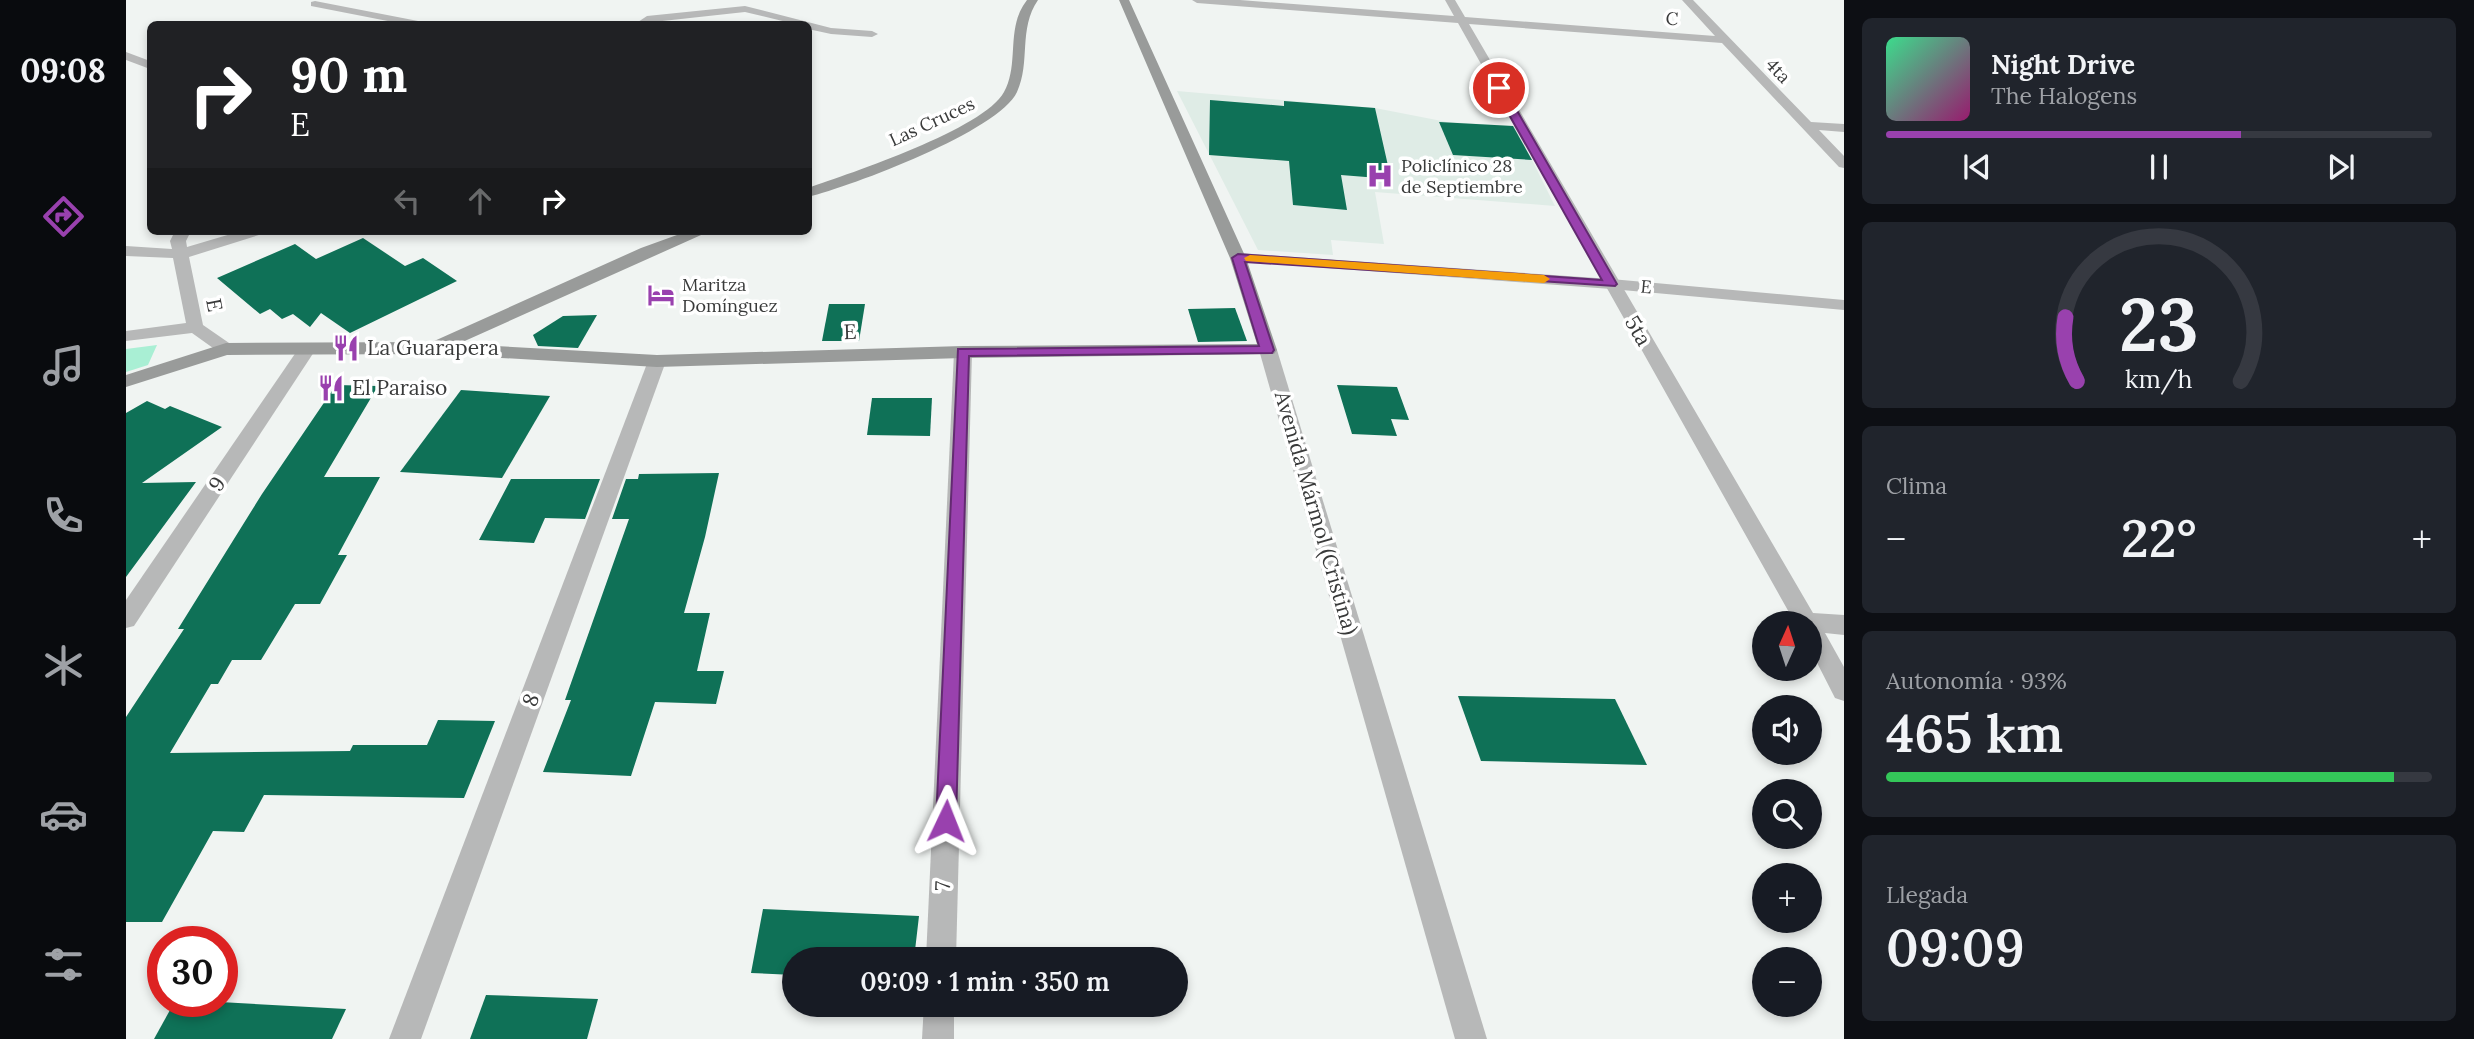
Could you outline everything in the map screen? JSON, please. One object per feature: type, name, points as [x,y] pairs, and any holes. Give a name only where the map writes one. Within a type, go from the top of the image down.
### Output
[{"type":"main road","name":"Las Cruces","points":[[812,192],[876,169],[989,117],[1009,97],[1016,75],[1021,18],[1034,0]]},
{"type":"main road","name":"Avenida Mármol (Cristina)","points":[[1124,0],[1238,258],[1268,350]]},
{"type":"main road","points":[[434,348],[647,251],[691,235]]},
{"type":"main road","name":"E","points":[[126,381],[226,349],[434,348],[657,361],[963,352],[1268,350]]},
{"type":"street","name":"C","points":[[1197,0],[1725,40]]},
{"type":"street","name":"5ta","points":[[1450,0],[1800,611]]},
{"type":"street","name":"4ta","points":[[1687,0],[1844,164]]},
{"type":"street","points":[[652,21],[744,9],[767,20],[772,2]]},
{"type":"street","points":[[315,4],[403,21]]},
{"type":"street","points":[[812,26],[831,31],[872,34]]},
{"type":"street","points":[[126,56],[147,64]]},
{"type":"street","points":[[1804,125],[1844,128]]},
{"type":"street","name":"E","points":[[181,235],[178,241],[195,327],[226,349]]},
{"type":"street","points":[[126,251],[181,254],[244,235]]},
{"type":"street","name":"E","points":[[1238,258],[1611,284],[1844,305]]},
{"type":"street","points":[[126,336],[195,327]]},
{"type":"street","name":"9","points":[[126,619],[307,349]]},
{"type":"street","name":"Avenida Mármol (Cristina)","points":[[1268,350],[1471,1039]]},
{"type":"street","name":"7","points":[[941,947],[963,352]]},
{"type":"street","name":"8","points":[[405,1039],[657,361]]},
{"type":"street","points":[[1822,624],[1844,625]]},
{"type":"street","points":[[1822,650],[1844,690]]},
{"type":"street","points":[[938,1039],[939,1017]]},
{"type":"shaded area","name":"Policlínico 28 de Septiembre","points":[[1177,91],[1375,108],[1447,122],[1515,126],[1555,206],[1375,192],[1384,244],[1331,240],[1333,255],[1258,250]]},
{"type":"green space","points":[[157,345],[148,365],[126,372],[126,349]]},
{"type":"building","points":[[1210,100],[1284,106],[1284,101],[1375,108],[1391,179],[1341,175],[1347,210],[1293,205],[1289,161],[1209,155]]},
{"type":"building","points":[[1439,122],[1513,126],[1532,160],[1453,155]]},
{"type":"building","points":[[363,238],[405,266],[423,258],[457,281],[350,333],[321,313],[310,327],[293,314],[282,319],[270,309],[260,314],[217,278],[295,244],[316,259]]},
{"type":"building","points":[[829,304],[865,304],[859,341],[822,341]]},
{"type":"building","points":[[1235,308],[1247,341],[1198,342],[1188,309]]},
{"type":"building","points":[[597,315],[578,348],[538,346],[533,335],[563,316]]},
{"type":"building","points":[[336,385],[378,386],[324,477],[380,477],[338,555],[347,555],[320,604],[295,604],[261,660],[232,660],[218,684],[211,684],[170,753],[350,751],[353,745],[427,745],[438,720],[495,721],[464,798],[264,795],[244,832],[213,831],[162,922],[126,922],[126,717],[184,629],[178,629],[262,494]]},
{"type":"building","points":[[1337,385],[1397,387],[1409,420],[1391,419],[1397,436],[1352,434]]},
{"type":"building","points":[[461,390],[550,396],[502,478],[400,472]]},
{"type":"building","points":[[872,398],[932,398],[930,436],[867,435]]},
{"type":"building","points":[[147,401],[165,409],[170,406],[222,427],[142,483],[196,482],[126,577],[126,413]]},
{"type":"building","points":[[719,473],[684,613],[710,613],[697,671],[724,671],[716,704],[655,702],[631,776],[543,772],[571,700],[565,700],[629,519],[612,519],[626,479],[638,479],[639,474]]},
{"type":"building","points":[[511,479],[600,479],[585,519],[545,518],[534,543],[479,540]]},
{"type":"building","points":[[1458,696],[1615,699],[1647,765],[1481,761]]},
{"type":"building","points":[[763,909],[919,916],[915,947],[782,947],[782,974],[751,973]]},
{"type":"building","points":[[486,995],[598,999],[587,1039],[470,1039]]},
{"type":"building","points":[[238,1003],[346,1009],[332,1039],[154,1039],[166,1017],[238,1017]]},
{"type":"slow traffic","points":[[1250,258],[1544,279]]},
{"type":"place","name":"Policlínico 28 de Septiembre","points":[[1380,176]]},
{"type":"place","name":"Maritza Domínguez","points":[[661,295]]},
{"type":"place","name":"La Guarapera","points":[[346,348]]},
{"type":"place","name":"El Paraiso","points":[[331,388]]},
{"type":"route","points":[[946,821],[963,352],[1268,350],[1238,258],[1611,284],[1499,88]]}]
